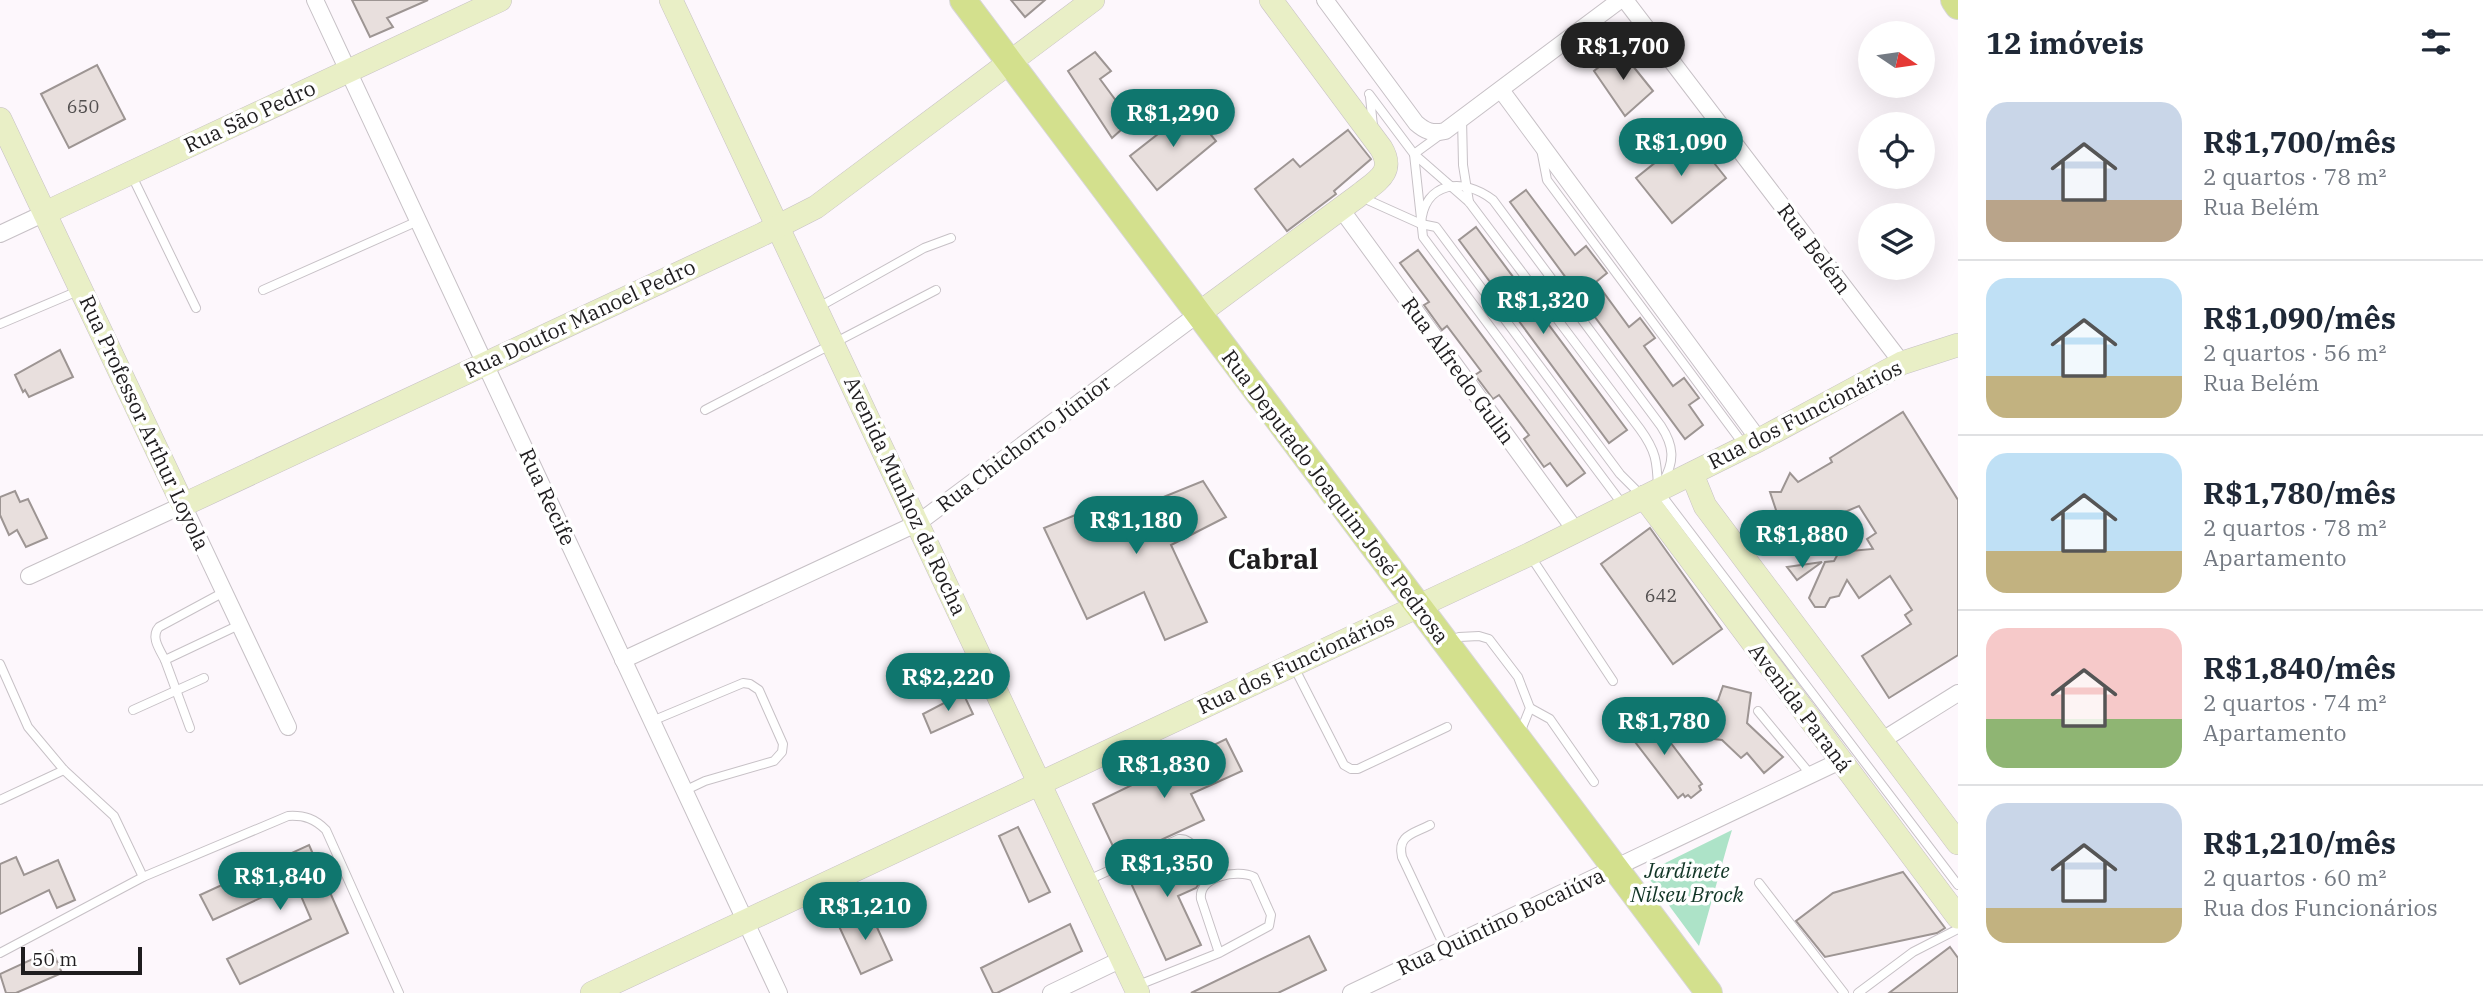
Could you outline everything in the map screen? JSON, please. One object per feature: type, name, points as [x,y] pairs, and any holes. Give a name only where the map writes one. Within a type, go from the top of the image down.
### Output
[{"type":"main road","name":"Rua Deputado Joaquim José Pedrosa","points":[[963,0],[1709,993]]},
{"type":"main road","points":[[1954,0],[1958,6]]},
{"type":"street","name":"Rua Recife","points":[[315,0],[779,993]]},
{"type":"street","name":"Rua São Pedro","points":[[0,234],[500,0]]},
{"type":"street","name":"Avenida Munhoz da Rocha","points":[[671,0],[1136,990]]},
{"type":"street","name":"Rua Doutor Manoel Pedro","points":[[29,576],[816,207],[1093,0]]},
{"type":"street","points":[[1271,0],[1374,139]]},
{"type":"street","points":[[1325,0],[1416,122],[1429,132],[1444,131],[1622,0]]},
{"type":"street","name":"Rua Belém","points":[[1622,0],[1902,363]]},
{"type":"street","points":[[1501,90],[1752,444]]},
{"type":"street","name":"Rua Professor Arthur Loyola","points":[[0,119],[288,727]]},
{"type":"street","points":[[730,125],[779,200],[793,209],[816,207]]},
{"type":"street","name":"Rua Chichorro Júnior","points":[[623,660],[918,523],[1381,177],[1387,167],[1387,158],[1374,139]]},
{"type":"street","name":"Rua Alfredo Gulin","points":[[1349,202],[1576,531]]},
{"type":"street","name":"Rua dos Funcionários","points":[[592,993],[622,983],[745,921],[1530,554],[1752,444],[1902,363],[1958,345]]},
{"type":"street","points":[[1692,474],[1705,506],[1958,844]]},
{"type":"street","name":"Avenida Paraná","points":[[1642,499],[1958,917]]},
{"type":"street","points":[[1881,741],[1958,693]]},
{"type":"street","name":"Rua Quintino Bocaiúva","points":[[1351,993],[1840,761]]},
{"type":"street","points":[[1051,993],[1122,959]]},
{"type":"lane","points":[[1374,139],[1369,94],[1414,154],[1469,202],[1653,447],[1657,461],[1642,499]]},
{"type":"lane","points":[[1462,118],[1465,185],[1469,202]]},
{"type":"lane","points":[[1414,154],[1444,131]]},
{"type":"lane","points":[[1414,154],[1423,237],[1958,885]]},
{"type":"lane","points":[[130,173],[196,308]]},
{"type":"lane","points":[[1421,224],[1426,204],[1433,195],[1452,185],[1465,185],[1483,192],[1493,200],[1661,426],[1673,452],[1670,468],[1642,499]]},
{"type":"lane","points":[[1349,202],[1436,227],[1620,474],[1642,499]]},
{"type":"lane","points":[[263,290],[418,221]]},
{"type":"lane","points":[[817,309],[924,248],[951,238]]},
{"type":"lane","points":[[0,324],[81,290]]},
{"type":"lane","points":[[705,410],[936,290]]},
{"type":"lane","points":[[1530,554],[1613,681]]},
{"type":"lane","points":[[190,728],[154,637],[155,632],[224,592]]},
{"type":"lane","points":[[165,660],[239,625]]},
{"type":"lane","points":[[1445,643],[1459,637],[1479,636],[1489,639],[1518,677],[1530,708],[1550,719],[1594,782]]},
{"type":"lane","points":[[0,664],[27,727],[64,770],[114,816],[144,877]]},
{"type":"lane","points":[[1293,664],[1344,765],[1351,769],[1358,769],[1447,727]]},
{"type":"lane","points":[[133,710],[204,678]]},
{"type":"lane","points":[[652,721],[743,683],[759,690],[783,744],[782,752],[775,761],[705,781],[684,791]]},
{"type":"lane","points":[[1517,738],[1530,708]]},
{"type":"lane","points":[[1758,711],[1811,775]]},
{"type":"lane","points":[[0,800],[64,770]]},
{"type":"lane","points":[[0,953],[144,877],[288,816],[310,817],[326,831],[399,993]]},
{"type":"lane","points":[[1430,825],[1404,838],[1400,846],[1402,857],[1445,948]]},
{"type":"lane","points":[[1085,881],[1179,839],[1186,839],[1193,844],[1207,882]]},
{"type":"lane","points":[[1136,990],[1219,953],[1269,926],[1271,915],[1254,877],[1239,872],[1207,882],[1201,890],[1201,899],[1219,953]]},
{"type":"lane","points":[[1759,883],[1844,993]]},
{"type":"lane","points":[[1858,993],[1913,952],[1958,929]]},
{"type":"green space","name":"Jardinete Nilseu Brock","points":[[1732,830],[1728,843],[1699,946],[1645,873]]},
{"type":"building","points":[[352,0],[428,0],[387,18],[393,27],[370,37]]},
{"type":"building","points":[[1011,0],[1045,0],[1025,17]]},
{"type":"building","points":[[1620,50],[1653,91],[1625,116],[1594,71]]},
{"type":"building","points":[[1095,52],[1111,71],[1100,79],[1131,121],[1112,138],[1068,71]]},
{"type":"building","points":[[97,65],[125,119],[69,148],[41,94]]},
{"type":"building","points":[[1190,109],[1216,141],[1157,190],[1130,156]]},
{"type":"building","points":[[1348,130],[1371,159],[1334,191],[1336,194],[1287,231],[1255,189],[1293,159],[1300,167]]},
{"type":"building","points":[[1691,134],[1726,178],[1672,223],[1636,178]]},
{"type":"building","points":[[1526,190],[1575,255],[1586,246],[1607,273],[1596,282],[1629,327],[1640,318],[1655,338],[1644,346],[1673,386],[1684,378],[1699,398],[1689,405],[1703,425],[1685,439],[1510,202]]},
{"type":"building","points":[[1476,227],[1627,430],[1609,443],[1459,240]]},
{"type":"building","points":[[1418,250],[1585,473],[1567,486],[1550,463],[1544,467],[1524,439],[1529,435],[1499,395],[1493,399],[1475,375],[1481,371],[1447,326],[1442,330],[1424,305],[1429,302],[1400,263]]},
{"type":"building","points":[[60,350],[73,377],[29,397],[25,390],[23,392],[15,375]]},
{"type":"building","points":[[1903,412],[1958,500],[1958,655],[1889,698],[1862,656],[1911,624],[1905,615],[1912,610],[1890,576],[1859,598],[1847,580],[1839,596],[1830,598],[1825,607],[1815,607],[1809,598],[1825,562],[1834,561],[1839,552],[1873,549],[1867,539],[1876,533],[1859,506],[1828,519],[1827,532],[1819,533],[1768,519],[1776,510],[1770,492],[1781,492],[1790,473],[1798,482],[1832,462],[1830,458]]},
{"type":"building","points":[[1203,481],[1226,517],[1171,545],[1207,622],[1165,640],[1144,592],[1087,619],[1044,528],[1109,501],[1114,517]]},
{"type":"building","points":[[15,491],[20,502],[28,499],[47,538],[26,547],[17,530],[9,535],[0,515],[0,497]]},
{"type":"building","points":[[1650,528],[1722,629],[1673,664],[1601,564]]},
{"type":"building","points":[[1822,562],[1797,580],[1787,567]]},
{"type":"building","points":[[1723,686],[1751,693],[1747,723],[1783,757],[1764,773],[1747,753],[1741,758],[1722,740],[1714,739],[1705,709],[1718,700]]},
{"type":"building","points":[[963,693],[973,714],[931,733],[923,714]]},
{"type":"building","points":[[1642,712],[1645,715],[1648,713],[1702,784],[1699,786],[1701,790],[1691,798],[1683,794],[1678,798],[1629,734],[1634,729],[1632,720]]},
{"type":"building","points":[[1226,739],[1242,771],[1191,794],[1204,820],[1120,859],[1093,804]]},
{"type":"building","points":[[1018,827],[1050,892],[1029,902],[999,836]]},
{"type":"building","points":[[309,845],[348,933],[240,984],[227,959],[311,919],[295,882],[213,920],[200,895]]},
{"type":"building","points":[[1183,846],[1200,882],[1196,888],[1178,896],[1201,945],[1166,960],[1125,870]]},
{"type":"building","points":[[16,857],[24,875],[58,860],[75,900],[57,908],[49,890],[0,914],[0,864]]},
{"type":"building","points":[[1903,872],[1945,928],[1937,933],[1825,957],[1796,921],[1833,893]]},
{"type":"building","points":[[869,910],[892,960],[861,974],[838,924]]},
{"type":"building","points":[[1070,924],[1082,951],[993,993],[981,968]]},
{"type":"building","points":[[1309,936],[1326,970],[1278,993],[1191,993]]},
{"type":"building","points":[[1950,947],[1958,958],[1958,993],[1889,993]]},
{"type":"building","points":[[52,950],[62,973],[16,993],[6,993],[0,974]]},
{"type":"district","name":"Cabral","points":[[1273,559]]}]
